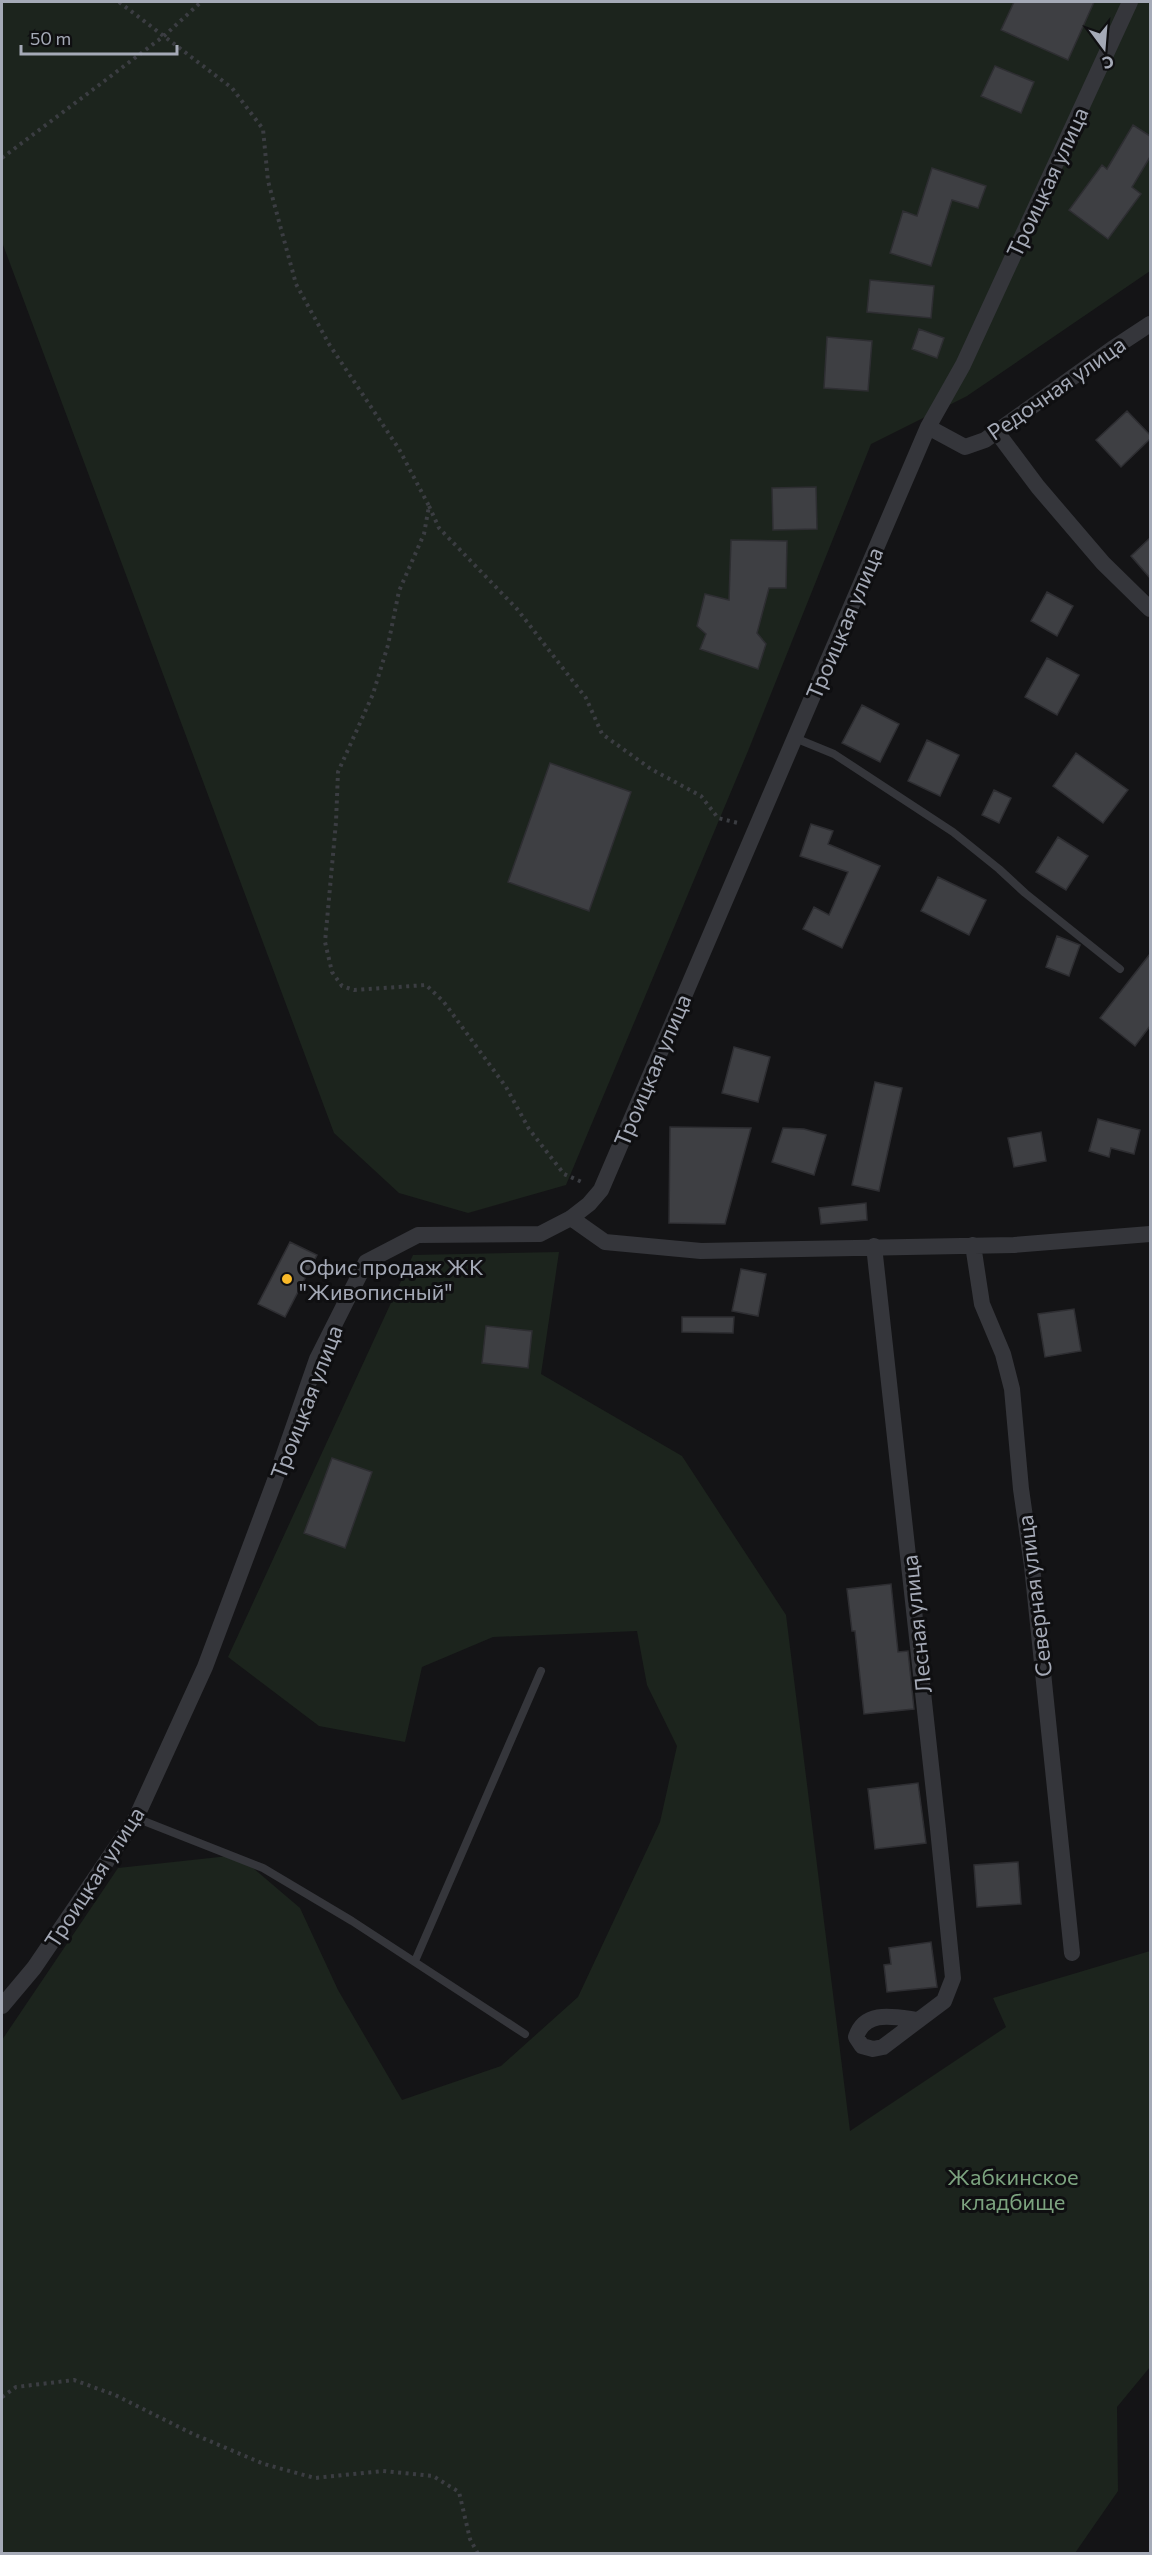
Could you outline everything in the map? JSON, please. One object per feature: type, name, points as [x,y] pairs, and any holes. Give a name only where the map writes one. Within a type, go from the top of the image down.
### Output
[{"type":"street","name":"Троицкая улица","points":[[2,2006],[34,1968],[136,1818],[204,1666],[274,1483],[317,1359],[366,1262],[418,1235],[540,1234],[571,1218],[601,1190],[928,427],[963,365],[1130,2]]},
{"type":"street","name":"Редочная улица","points":[[928,427],[965,447],[985,440],[1150,324]]},
{"type":"street","points":[[996,431],[1038,487],[1102,563],[1150,609]]},
{"type":"street","points":[[571,1218],[604,1242],[701,1251],[1014,1245],[1150,1234]]},
{"type":"street","name":"Северная улица","points":[[973,1245],[982,1304],[1003,1354],[1012,1389],[1021,1489],[1034,1578],[1072,1953]]},
{"type":"street","name":"Лесная улица","points":[[873,1246],[953,1978],[944,2001],[918,2020]]},
{"type":"lane","points":[[795,738],[834,754],[953,832],[1120,969]]},
{"type":"lane","points":[[415,1961],[541,1671]]},
{"type":"lane","points":[[136,1818],[263,1868],[415,1961],[525,2034]]},
{"type":"path","points":[[119,2],[232,88],[263,129],[268,181],[296,284],[329,344],[399,449],[439,528],[518,609],[586,698],[602,734],[651,769],[701,796],[718,818],[742,824],[755,831]]},
{"type":"path","points":[[2,158],[164,36],[201,2]]},
{"type":"path","points":[[429,506],[424,534],[399,591],[388,645],[373,694],[338,772],[336,822],[325,942],[332,972],[342,986],[354,990],[426,985],[443,1001],[506,1088],[529,1129],[564,1174],[601,1190]]},
{"type":"path","points":[[2,2397],[16,2387],[74,2380],[115,2395],[192,2434],[264,2464],[315,2478],[383,2470],[433,2476],[459,2492],[470,2539],[478,2553]]},
{"type":"green space","points":[[2,2],[1150,2],[1150,271],[967,396],[871,444],[748,751],[566,1185],[468,1213],[399,1193],[334,1133],[2,242]]},
{"type":"green space","name":"Жабкинское кладбище","points":[[559,1252],[541,1374],[682,1456],[786,1615],[850,2131],[1006,2027],[993,1998],[1150,1951],[1150,2367],[1117,2407],[1118,2491],[1075,2553],[2,2554],[2,2040],[118,1868],[238,1855],[300,1908],[338,1990],[402,2100],[501,2066],[578,1997],[660,1822],[677,1746],[647,1685],[637,1631],[493,1637],[422,1667],[405,1742],[319,1726],[228,1657],[413,1255]]},
{"type":"building","points":[[1014,2],[1094,2],[1068,60],[1001,30]]},
{"type":"building","points":[[995,66],[1034,82],[1021,113],[981,96]]},
{"type":"building","points":[[1133,125],[1150,136],[1150,157],[1132,187],[1141,194],[1108,239],[1069,210],[1102,165],[1107,169]]},
{"type":"building","points":[[932,168],[986,186],[978,208],[952,200],[931,266],[890,253],[903,211],[917,216]]},
{"type":"building","points":[[870,280],[934,286],[931,318],[867,312]]},
{"type":"building","points":[[919,329],[944,338],[937,358],[912,349]]},
{"type":"building","points":[[827,337],[872,341],[868,391],[824,388]]},
{"type":"building","points":[[1127,411],[1150,435],[1150,439],[1121,467],[1096,440]]},
{"type":"building","points":[[816,487],[817,529],[773,530],[772,488]]},
{"type":"building","points":[[1150,538],[1150,578],[1131,556]]},
{"type":"building","points":[[731,540],[787,541],[786,588],[769,588],[757,633],[766,644],[758,669],[700,649],[706,634],[697,626],[705,594],[729,600]]},
{"type":"building","points":[[1047,592],[1073,606],[1057,636],[1031,621]]},
{"type":"building","points":[[1047,658],[1079,675],[1057,715],[1025,697]]},
{"type":"building","points":[[862,705],[899,724],[880,762],[842,743]]},
{"type":"building","points":[[927,740],[959,755],[940,796],[908,781]]},
{"type":"building","points":[[1076,753],[1128,790],[1103,823],[1053,786]]},
{"type":"building","points":[[550,763],[631,792],[589,911],[508,882]]},
{"type":"building","points":[[994,790],[1011,798],[999,823],[982,815]]},
{"type":"building","points":[[811,824],[833,831],[828,844],[880,866],[842,948],[803,929],[814,907],[829,915],[848,872],[800,856]]},
{"type":"building","points":[[1058,837],[1088,856],[1066,890],[1036,872]]},
{"type":"building","points":[[938,877],[986,900],[969,935],[921,911]]},
{"type":"building","points":[[1057,936],[1080,945],[1069,976],[1046,967]]},
{"type":"building","points":[[1150,954],[1150,1026],[1135,1046],[1100,1018]]},
{"type":"building","points":[[734,1047],[770,1057],[758,1102],[722,1093]]},
{"type":"building","points":[[875,1082],[902,1088],[879,1191],[852,1185]]},
{"type":"building","points":[[1098,1119],[1140,1130],[1134,1154],[1111,1148],[1109,1157],[1089,1151]]},
{"type":"building","points":[[670,1127],[751,1128],[725,1224],[669,1223]]},
{"type":"building","points":[[783,1128],[804,1129],[826,1135],[814,1175],[772,1162]]},
{"type":"building","points":[[1041,1132],[1046,1161],[1014,1167],[1008,1138]]},
{"type":"building","points":[[866,1203],[867,1220],[821,1224],[819,1208]]},
{"type":"building","name":"Офис продаж ЖК \"Живописный\"","points":[[290,1242],[317,1255],[285,1317],[258,1304]]},
{"type":"building","points":[[741,1269],[766,1274],[758,1316],[732,1311]]},
{"type":"building","points":[[1074,1309],[1081,1351],[1045,1357],[1038,1314]]},
{"type":"building","points":[[682,1317],[734,1317],[733,1333],[682,1332]]},
{"type":"building","points":[[486,1326],[532,1331],[528,1368],[482,1363]]},
{"type":"building","points":[[332,1458],[372,1472],[345,1548],[304,1533]]},
{"type":"building","points":[[891,1584],[898,1652],[908,1651],[914,1709],[864,1714],[855,1631],[852,1631],[847,1589]]},
{"type":"building","points":[[918,1783],[926,1843],[875,1849],[868,1789]]},
{"type":"building","points":[[1018,1862],[1021,1904],[977,1907],[974,1865]]},
{"type":"building","points":[[931,1942],[937,1987],[887,1992],[884,1965],[891,1964],[889,1948]]},
{"type":"place","name":"Офис продаж ЖК \"Живописный\"","points":[[287,1279]]}]
